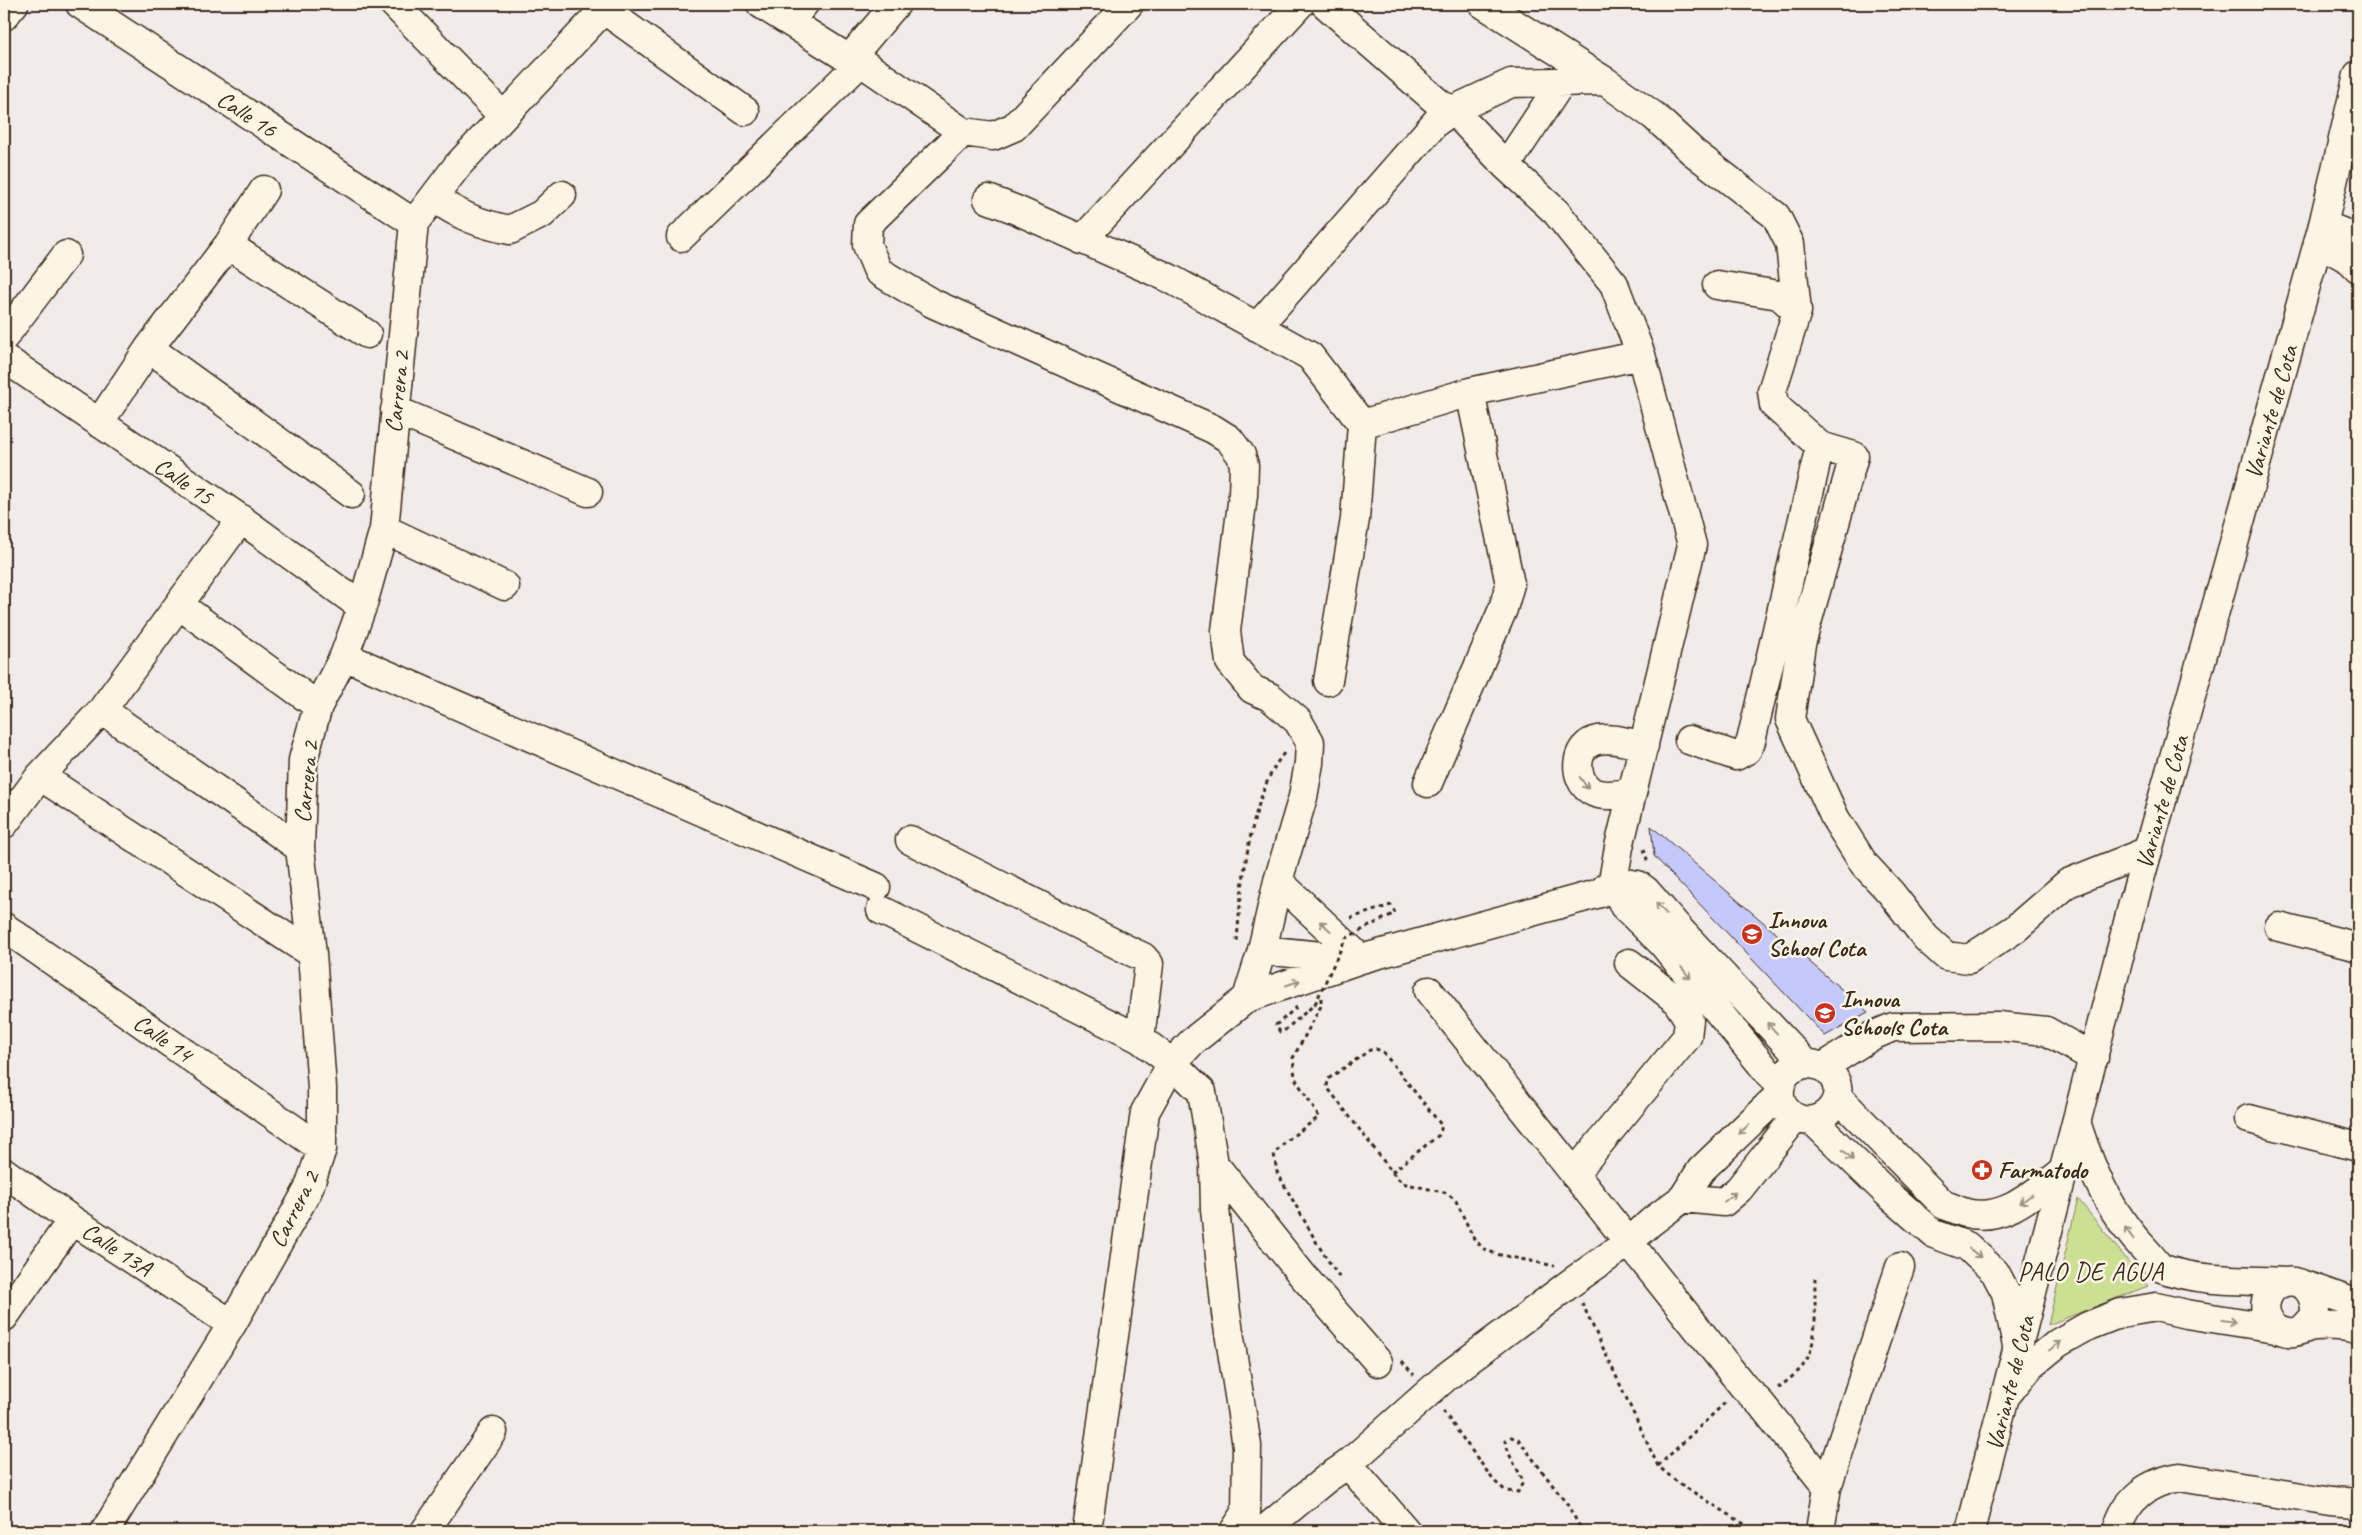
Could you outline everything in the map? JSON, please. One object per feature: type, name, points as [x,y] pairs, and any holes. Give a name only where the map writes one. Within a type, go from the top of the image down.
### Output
[{"type":"street","points":[[4,16],[14,4]]},
{"type":"street","points":[[394,4],[503,116]]},
{"type":"street","points":[[761,4],[796,12],[855,61],[963,132],[993,136],[1014,127],[1129,4]]},
{"type":"street","points":[[681,237],[855,61],[896,4]]},
{"type":"street","points":[[1082,240],[1300,4]]},
{"type":"street","points":[[1325,4],[1441,105],[1453,110],[1506,166],[1556,212],[1614,284],[1641,355],[1692,545],[1619,847],[1613,881],[1624,906],[1662,943],[1779,1091],[1784,1109],[1804,1120],[1934,1234],[1967,1246],[1995,1272],[2006,1293],[2018,1350]]},
{"type":"street","points":[[1483,4],[1605,81],[1654,116],[1693,152],[1776,216],[1790,244],[1797,311],[1772,391],[1774,405],[1820,446],[1854,456],[1801,644],[1790,719],[1835,818],[1864,864],[1891,893],[1926,938],[1946,956],[1969,959],[2015,929],[2068,883],[2148,851]]},
{"type":"street","points":[[414,223],[458,165],[606,7],[745,111]]},
{"type":"street","name":"Calle 16","points":[[93,8],[414,223]]},
{"type":"street","name":"Variante de Cota","points":[[1970,1531],[2008,1393],[2148,851],[2320,234],[2358,75]]},
{"type":"street","points":[[1256,327],[1436,122],[1453,110],[1511,83],[1605,81]]},
{"type":"street","points":[[1506,166],[1561,83]]},
{"type":"street","points":[[963,132],[868,224],[867,245],[878,271],[932,303],[1213,429],[1229,440],[1241,455],[1244,465],[1243,494],[1226,631],[1230,662],[1252,689],[1270,697],[1298,721],[1310,742],[1309,763],[1303,797],[1278,882],[1249,949],[1247,998]]},
{"type":"street","points":[[99,423],[149,348],[228,245],[264,190]]},
{"type":"street","points":[[434,198],[453,211],[480,223],[510,230],[542,214],[562,195]]},
{"type":"street","points":[[988,200],[1014,209],[1169,278],[1310,356],[1362,424],[1355,519],[1328,681]]},
{"type":"street","name":"Carrera 2","points":[[105,1531],[232,1324],[308,1190],[322,1149],[322,1088],[312,954],[300,848],[303,760],[318,706],[344,656],[362,607],[384,529],[414,223]]},
{"type":"street","points":[[2320,234],[2358,238]]},
{"type":"street","points":[[2320,234],[2358,268]]},
{"type":"street","points":[[228,245],[366,334]]},
{"type":"street","points":[[4,337],[66,255]]},
{"type":"street","points":[[1717,285],[1779,295],[1797,311]]},
{"type":"street","points":[[149,348],[351,494]]},
{"type":"street","points":[[1362,424],[1470,392],[1641,355]]},
{"type":"street","name":"Calle 15","points":[[4,358],[240,519],[362,607]]},
{"type":"street","points":[[1428,783],[1496,626],[1510,584],[1470,392]]},
{"type":"street","points":[[395,410],[588,492]]},
{"type":"street","points":[[1689,740],[1736,756],[1747,750],[1751,741],[1820,446]]},
{"type":"street","points":[[4,824],[40,776],[102,710],[240,519]]},
{"type":"street","points":[[384,529],[505,586]]},
{"type":"street","points":[[190,613],[318,706]]},
{"type":"street","points":[[344,656],[879,898],[1140,1039],[1172,1063],[1202,1092],[1214,1164],[1215,1209],[1226,1313],[1247,1446],[1246,1513],[1234,1531]]},
{"type":"street","points":[[102,710],[300,848]]},
{"type":"street","points":[[1632,793],[1607,795],[1591,791],[1580,780],[1577,764],[1584,749],[1596,740],[1613,739],[1644,746]]},
{"type":"street","points":[[40,776],[312,954]]},
{"type":"street","points":[[910,840],[1143,957],[1149,964],[1149,971],[1140,1039]]},
{"type":"street","points":[[1087,1531],[1145,1112],[1172,1063],[1193,1041],[1247,998],[1361,948],[1600,893],[1613,881]]},
{"type":"street","points":[[1613,881],[1638,885],[1646,891],[1680,930],[1825,1077],[1944,1205],[1967,1213],[1990,1215],[2018,1205],[2065,1170]]},
{"type":"street","points":[[1278,882],[1361,948]]},
{"type":"street","name":"Calle 14","points":[[4,927],[322,1149]]},
{"type":"street","points":[[2279,927],[2358,948]]},
{"type":"street","points":[[1249,949],[1361,948]]},
{"type":"street","points":[[1574,1174],[1687,1037],[1689,1020],[1676,1000],[1629,963]]},
{"type":"street","points":[[1429,991],[1827,1487]]},
{"type":"street","points":[[1263,1531],[1326,1479],[1348,1464],[1429,1392],[1572,1282],[1629,1242],[1651,1222],[1683,1198],[1701,1170],[1779,1091],[1789,1071],[1825,1077],[1848,1072],[1872,1036],[1893,1028],[2021,1028],[2046,1031],[2094,1058]]},
{"type":"street","points":[[1683,1198],[1724,1202],[1739,1189],[1804,1120],[1830,1113],[1825,1077]]},
{"type":"street","points":[[2249,1119],[2358,1147]]},
{"type":"street","points":[[2077,1125],[2090,1165],[2109,1203],[2133,1238],[2162,1268],[2197,1276],[2291,1282],[2358,1304]]},
{"type":"street","points":[[1214,1164],[1303,1276],[1387,1358]]},
{"type":"street","name":"Calle 13A","points":[[4,1172],[72,1220],[232,1324]]},
{"type":"street","points":[[4,1317],[72,1220]]},
{"type":"street","points":[[1820,1531],[1827,1487],[1900,1267]]},
{"type":"street","points":[[2156,1307],[2162,1268]]},
{"type":"street","points":[[2276,1328],[2266,1314],[2267,1298],[2271,1290],[2291,1282],[2311,1292],[2316,1308],[2314,1316],[2303,1329]]},
{"type":"street","points":[[2008,1393],[2030,1366],[2058,1343],[2088,1326],[2121,1313],[2156,1307],[2186,1314],[2294,1332],[2313,1326],[2358,1329]]},
{"type":"street","points":[[425,1531],[493,1432]]},
{"type":"street","points":[[1348,1464],[1406,1531]]},
{"type":"street","points":[[2117,1531],[2130,1502],[2146,1487],[2163,1480],[2180,1477],[2331,1502],[2358,1504]]},
{"type":"path","points":[[1249,949],[1242,886],[1261,792],[1268,776],[1285,752],[1310,742]]},
{"type":"path","points":[[1619,847],[1643,848],[1649,866]]},
{"type":"path","points":[[1301,1005],[1276,1025],[1277,1030],[1280,1032],[1285,1030],[1315,1004],[1346,938],[1395,913],[1391,905],[1351,918]]},
{"type":"path","points":[[1353,929],[1372,929]]},
{"type":"path","points":[[1343,933],[1361,948]]},
{"type":"path","points":[[1308,1001],[1316,997],[1322,999],[1321,1006],[1293,1058],[1295,1078],[1319,1117],[1286,1141],[1274,1154],[1277,1172],[1318,1245],[1343,1284]]},
{"type":"path","points":[[1392,1172],[1439,1136],[1442,1126],[1383,1052],[1376,1049],[1370,1050],[1328,1079],[1327,1087],[1392,1172],[1402,1183],[1447,1193],[1456,1202],[1474,1239],[1484,1249],[1496,1254],[1557,1267],[1572,1282],[1658,1466],[1677,1482],[1752,1531]]},
{"type":"path","points":[[1658,1466],[1752,1395],[1802,1366],[1809,1352],[1813,1337],[1815,1278]]},
{"type":"path","points":[[1387,1358],[1429,1392],[1494,1481],[1506,1491],[1518,1492],[1523,1482],[1506,1447],[1506,1440],[1511,1437],[1518,1439],[1569,1507],[1582,1531]]},
{"type":"green space","points":[[2078,1199],[2148,1286],[2048,1325]]},
{"type":"building","name":"Innova School Cota","points":[[1651,826],[1868,1012],[1825,1036],[1654,856]]},
{"type":"place","name":"Innova School Cota","points":[[1752,934]]},
{"type":"place","name":"Innova Schools Cota","points":[[1825,1013]]},
{"type":"place","name":"Farmatodo","points":[[1982,1170]]},
{"type":"district","name":"PALO DE AGUA","points":[[2091,1272]]}]
